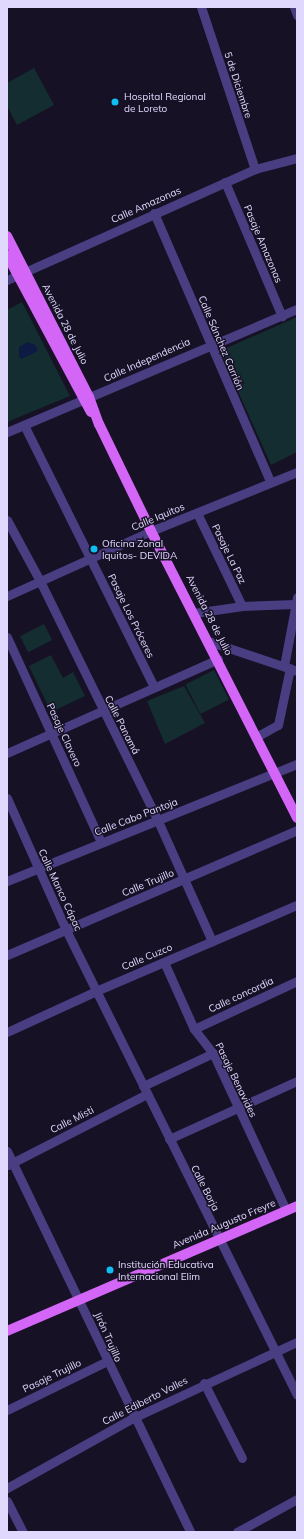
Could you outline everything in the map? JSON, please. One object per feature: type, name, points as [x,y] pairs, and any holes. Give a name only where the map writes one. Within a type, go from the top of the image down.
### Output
[{"type":"main road","name":"Avenida 28 de Julio","points":[[7,236],[21,273],[99,424],[151,531],[218,659],[297,818]]},
{"type":"main road","name":"Avenida 28 de Julio","points":[[7,255],[21,273]]},
{"type":"main road","name":"Avenida Augusto Freyre","points":[[7,1332],[78,1298],[297,1206]]},
{"type":"street","name":"5 de Diciembre","points":[[201,7],[255,169]]},
{"type":"street","points":[[294,7],[297,15]]},
{"type":"street","name":"Calle Amazonas","points":[[7,280],[255,169],[297,158]]},
{"type":"street","name":"Pasaje Amazonas","points":[[225,182],[282,316]]},
{"type":"street","name":"Calle Sánchez Carrión","points":[[154,213],[209,345],[270,481]]},
{"type":"street","name":"Calle Independencia","points":[[7,432],[209,345],[297,309]]},
{"type":"street","name":"Pasaje Los Próceres","points":[[24,425],[154,687]]},
{"type":"street","name":"Calle Iquitos","points":[[7,596],[151,531],[270,481],[297,472]]},
{"type":"street","name":"Pasaje La Paz","points":[[197,512],[242,606]]},
{"type":"street","name":"Calle Panamá","points":[[7,520],[40,581],[102,710],[158,820],[212,941]]},
{"type":"street","points":[[194,613],[296,600],[290,668],[278,725],[256,737]]},
{"type":"street","name":"Pasaje Clavero","points":[[7,637],[101,842]]},
{"type":"street","points":[[208,641],[290,668]]},
{"type":"street","points":[[7,753],[218,659]]},
{"type":"street","name":"Calle Cabo Pantoja","points":[[7,882],[101,842],[297,764]]},
{"type":"street","name":"Calle Manco Cápac","points":[[7,798],[66,930],[96,991]]},
{"type":"street","name":"Calle Trujillo","points":[[7,955],[297,830]]},
{"type":"street","name":"Calle Cuzco","points":[[7,1032],[96,991],[297,905]]},
{"type":"street","name":"Pasaje Benavides","points":[[164,962],[194,1028],[213,1053],[286,1210]]},
{"type":"street","points":[[295,982],[297,992]]},
{"type":"street","name":"Calle concordia","points":[[194,1028],[295,982]]},
{"type":"street","name":"Calle Borja","points":[[96,991],[168,1139],[297,1395]]},
{"type":"street","name":"Calle Misti","points":[[10,1164],[213,1053]]},
{"type":"street","points":[[168,1139],[297,1083]]},
{"type":"street","name":"Jirón Trujillo","points":[[7,1151],[10,1164],[78,1298],[133,1418],[190,1532]]},
{"type":"street","name":"Calle Ediberto Valles","points":[[7,1488],[133,1418],[204,1383],[297,1342]]},
{"type":"street","name":"Pasaje Trujillo","points":[[7,1410],[106,1361]]},
{"type":"street","points":[[204,1383],[242,1458]]},
{"type":"street","points":[[237,1532],[297,1499]]},
{"type":"street","points":[[7,1501],[23,1532]]},
{"type":"green space","points":[[34,68],[54,105],[17,125],[7,106],[7,83]]},
{"type":"green space","points":[[22,302],[70,396],[7,422],[7,310]]},
{"type":"green space","points":[[297,317],[297,452],[271,465],[220,351]]},
{"type":"green space","points":[[44,624],[52,640],[28,652],[20,636]]},
{"type":"green space","points":[[51,655],[63,678],[73,672],[85,696],[51,712],[29,666]]},
{"type":"green space","points":[[214,670],[229,699],[200,714],[185,685]]},
{"type":"green space","points":[[184,686],[205,723],[165,744],[147,701]]},
{"type":"water","points":[[28,342],[35,345],[38,351],[21,359],[19,356],[19,347]]},
{"type":"place","name":"Hospital Regional de Loreto","points":[[115,102]]},
{"type":"place","name":"Oficina Zonal Iquitos- DEVIDA","points":[[94,549]]},
{"type":"place","name":"Institución Educativa Internacional Elim","points":[[110,1270]]}]
